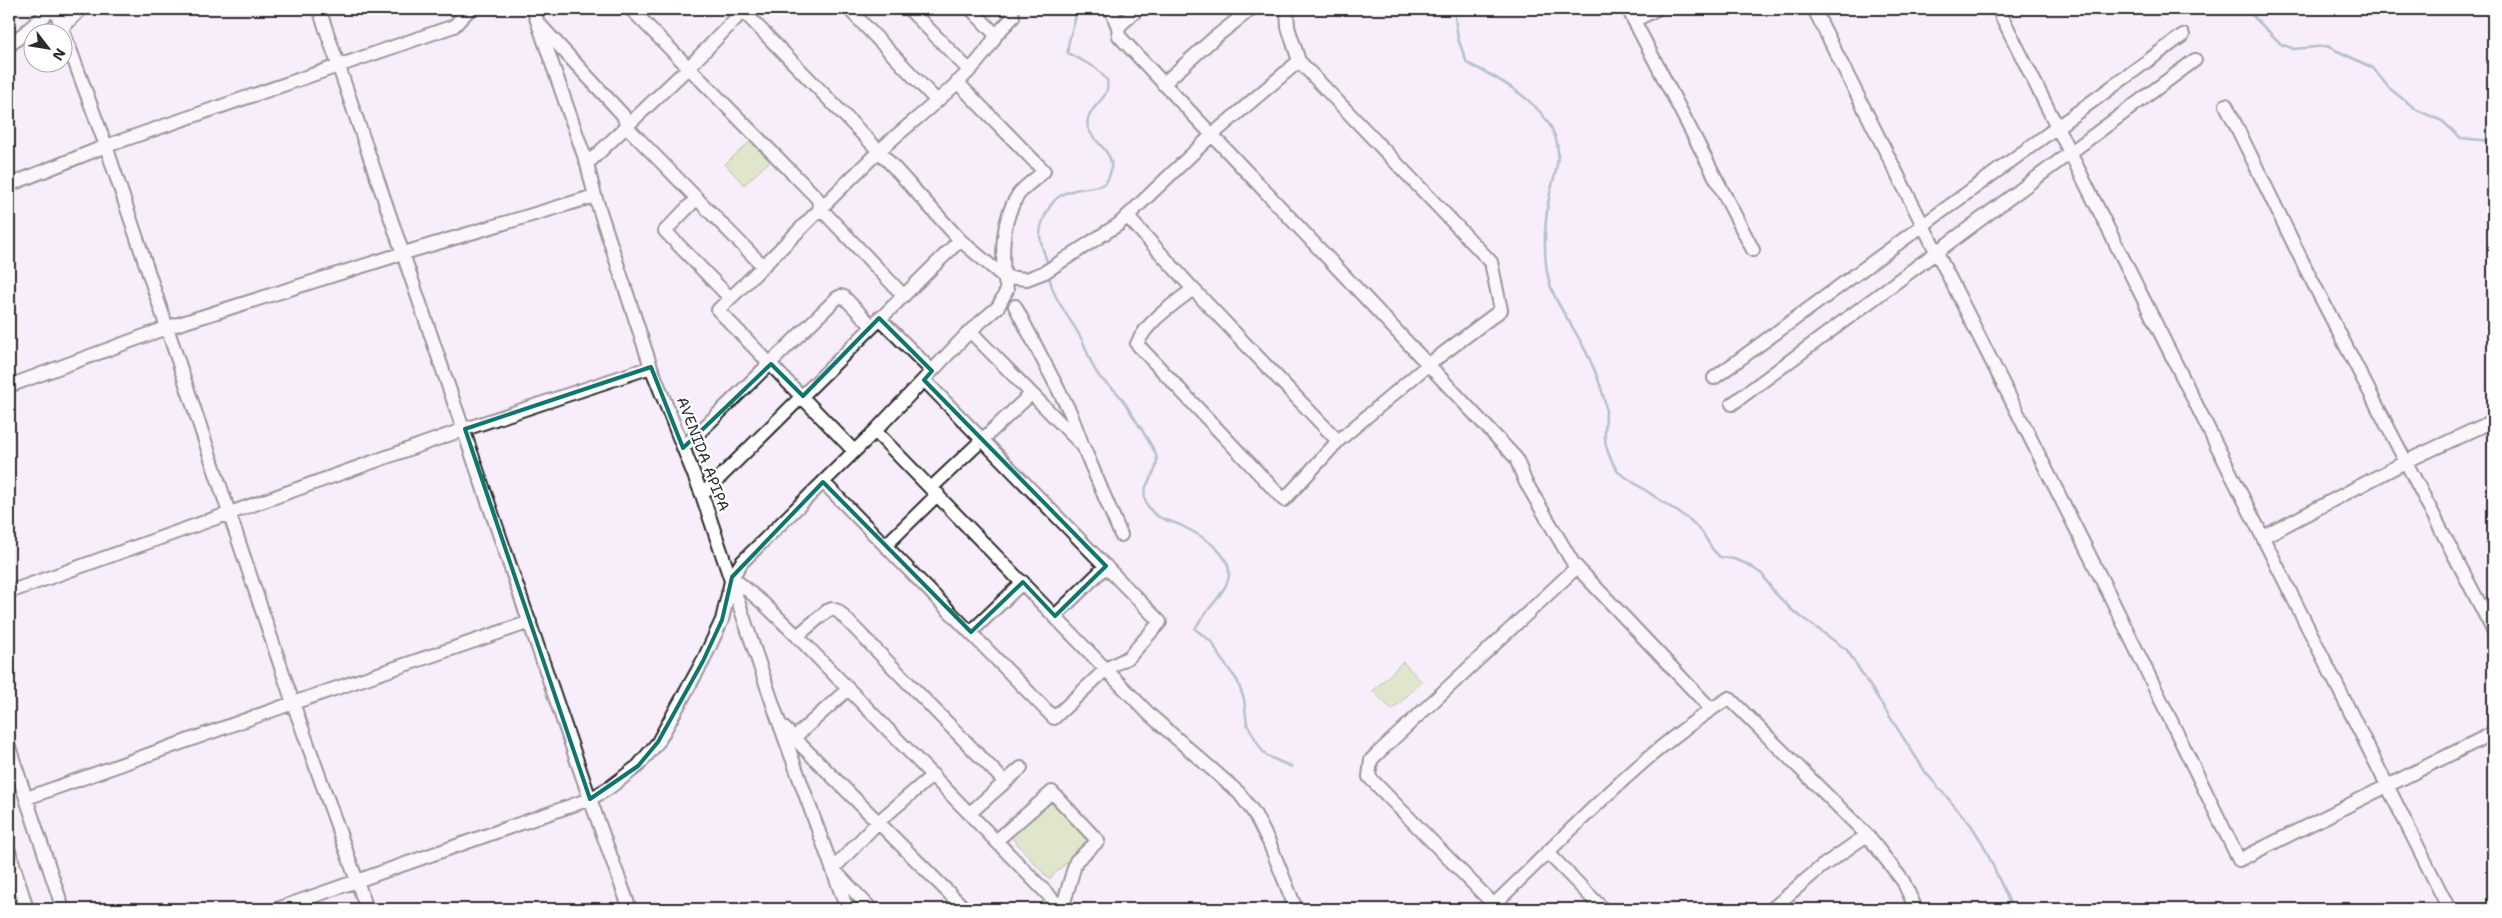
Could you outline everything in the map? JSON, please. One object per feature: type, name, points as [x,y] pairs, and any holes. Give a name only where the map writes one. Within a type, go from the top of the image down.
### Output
[{"type":"street","points":[[9,46],[53,9],[59,22]]},
{"type":"street","points":[[68,22],[81,9]]},
{"type":"street","points":[[319,9],[340,64],[590,799],[630,909]]},
{"type":"street","points":[[9,185],[106,146],[454,26],[470,9]]},
{"type":"street","name":"AVENIDA APIPA","points":[[533,9],[587,164],[595,196],[651,367],[684,448],[732,577],[780,725],[847,909]]},
{"type":"street","points":[[631,9],[682,62],[690,66],[817,198],[821,209],[903,294]]},
{"type":"street","points":[[848,9],[936,100]]},
{"type":"street","points":[[910,9],[969,70]]},
{"type":"street","points":[[971,9],[996,35]]},
{"type":"street","points":[[854,451],[718,310],[879,151],[969,70],[990,48],[996,35],[1013,17],[1010,9]]},
{"type":"street","points":[[1111,9],[1118,27],[1119,36],[1516,458],[1525,481],[1577,567],[1711,709]]},
{"type":"street","points":[[1118,27],[1138,9]]},
{"type":"street","points":[[1164,84],[1213,39],[1251,9]]},
{"type":"street","points":[[1193,289],[1146,329],[1138,344],[1284,500],[1338,441],[1429,364],[1501,310],[1491,262],[1299,61],[1288,27],[1286,9]]},
{"type":"street","points":[[1628,9],[1752,250]]},
{"type":"street","points":[[1634,21],[1656,9]]},
{"type":"street","points":[[1814,9],[2110,596],[2239,860],[2493,733]]},
{"type":"street","points":[[1998,9],[2449,909]]},
{"type":"street","points":[[587,164],[690,66],[743,10],[879,151],[960,240],[1004,278],[1027,279],[1045,272],[1127,216],[1212,135],[1299,61]]},
{"type":"street","points":[[538,22],[623,116],[627,127],[763,266]]},
{"type":"street","points":[[1714,378],[2183,35]]},
{"type":"street","points":[[72,55],[106,146],[293,703],[367,909]]},
{"type":"street","points":[[1732,404],[2195,60]]},
{"type":"street","points":[[277,909],[590,799],[638,766],[658,742],[703,661],[722,620],[732,577],[751,552],[875,431],[970,331],[1004,300],[1007,290],[1002,252],[1013,205],[1022,190],[1044,172],[957,82]]},
{"type":"street","points":[[2226,105],[2306,269],[2493,630]]},
{"type":"street","points":[[9,386],[166,328],[404,253],[595,196]]},
{"type":"street","points":[[696,199],[665,231],[730,298]]},
{"type":"street","points":[[1127,216],[1193,289],[1338,441]]},
{"type":"street","points":[[702,495],[903,294],[960,240]]},
{"type":"street","points":[[684,448],[841,296],[875,322],[928,375],[982,438],[1160,622],[1129,657],[1106,669],[1054,718],[823,482]]},
{"type":"street","points":[[1015,306],[1070,412],[1122,535]]},
{"type":"street","points":[[970,331],[1083,446]]},
{"type":"street","points":[[9,592],[230,515],[465,429],[651,367]]},
{"type":"street","points":[[886,545],[982,438],[1031,394]]},
{"type":"street","points":[[2263,537],[2407,461],[2493,421]]},
{"type":"street","points":[[875,431],[1150,715],[1239,793],[1254,813],[1269,842],[1296,909]]},
{"type":"street","points":[[1054,616],[1106,566]]},
{"type":"street","points":[[1577,567],[1377,754],[1369,769],[1369,776],[1494,908],[1548,853],[1670,740],[1729,698],[1867,835],[1903,881],[1916,909]]},
{"type":"street","points":[[732,577],[764,604],[797,636],[1062,909],[1067,896],[1072,868],[1076,861],[1098,842],[1052,792],[996,841]]},
{"type":"street","points":[[971,632],[1023,582]]},
{"type":"street","points":[[797,636],[827,611],[832,609],[838,610],[1004,782]]},
{"type":"street","points":[[27,798],[293,703],[530,622]]},
{"type":"street","points":[[795,737],[848,689]]},
{"type":"street","points":[[780,725],[795,737],[965,909]]},
{"type":"street","points":[[9,747],[63,909]]},
{"type":"street","points":[[970,813],[1021,768]]},
{"type":"street","points":[[871,909],[833,868],[878,822],[933,775]]},
{"type":"street","points":[[1772,909],[1821,867],[1867,835]]},
{"type":"street","points":[[9,851],[27,909]]},
{"type":"street","points":[[1548,853],[1603,909]]},
{"type":"highlighted area","points":[[879,318],[932,371],[924,380],[1106,566],[1055,616],[1023,582],[971,632],[823,482],[732,577],[722,620],[703,661],[658,742],[638,766],[590,799],[465,429],[651,367],[683,448],[771,364],[803,396]]},
{"type":"green space","points":[[753,139],[772,159],[744,185],[725,164]]},
{"type":"green space","points":[[1403,662],[1422,682],[1392,710],[1373,691]]},
{"type":"green space","points":[[1052,798],[1090,841],[1049,879],[1010,836]]},
{"type":"waterway","points":[[1048,264],[1040,237],[1041,225],[1048,210],[1055,200],[1063,194],[1104,184],[1108,179],[1111,168],[1107,152],[1088,127],[1090,114],[1106,92],[1107,80],[1096,68],[1068,53],[1076,13],[1075,9]]},
{"type":"waterway","points":[[1454,9],[1458,39],[1467,63],[1495,77],[1524,97],[1548,122],[1555,136],[1558,158],[1547,211],[1545,249],[1547,273],[1554,295],[1585,350],[1598,379],[1606,408],[1605,433],[1607,448],[1618,472],[1690,520],[1702,532],[1713,550],[1720,557],[1734,559],[1747,564],[1762,574],[1774,592],[1793,611],[1847,650],[1926,773],[1971,825],[1983,844],[2009,901],[2010,909]]},
{"type":"waterway","points":[[2246,9],[2281,44],[2294,49],[2327,46],[2373,68],[2389,88],[2417,110],[2442,121],[2461,138],[2491,141],[2493,143]]},
{"type":"waterway","points":[[1049,274],[1058,301],[1079,334],[1096,372],[1121,398],[1156,455],[1157,462],[1146,486],[1145,493],[1145,500],[1149,508],[1156,515],[1200,536],[1224,557],[1229,575],[1226,585],[1195,629],[1213,643],[1219,656],[1237,680],[1244,699],[1247,724],[1261,749],[1267,756],[1292,767]]}]
